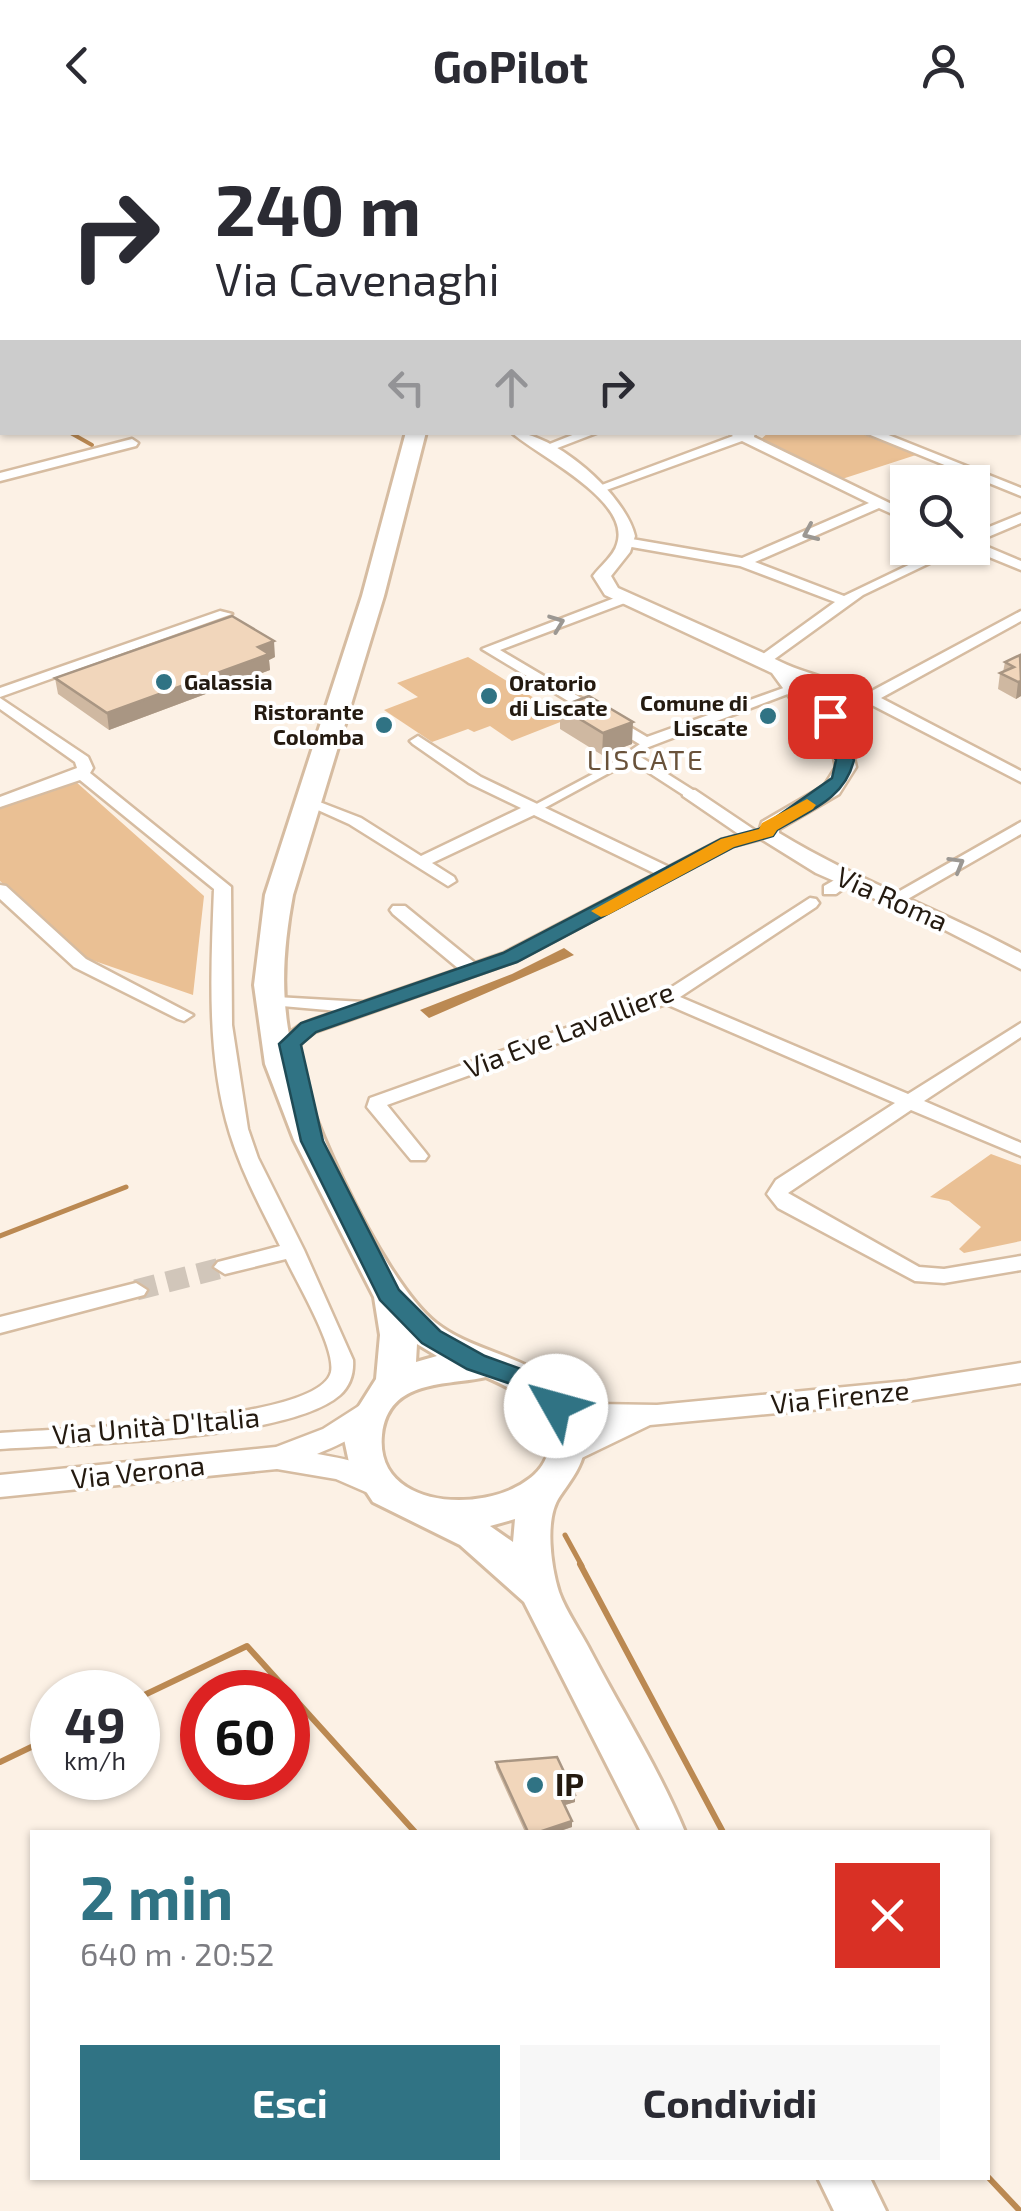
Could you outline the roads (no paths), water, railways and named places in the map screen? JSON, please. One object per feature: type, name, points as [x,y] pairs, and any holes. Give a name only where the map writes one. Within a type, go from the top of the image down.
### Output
[{"type":"main road","points":[[419,436],[297,832],[269,936],[268,989],[274,1041],[286,1091],[389,1294],[401,1348],[400,1366],[364,1426],[362,1448],[368,1468],[386,1491],[497,1550],[539,1591],[663,1830]]},
{"type":"main road","points":[[312,1141],[282,1001],[286,916],[340,731],[350,664]]},
{"type":"main road","points":[[389,1294],[431,1337],[544,1392],[564,1422],[566,1455],[540,1492],[518,1505],[490,1514],[458,1517],[430,1513]]},
{"type":"main road","points":[[382,1398],[412,1377],[440,1368],[473,1366],[499,1370]]},
{"type":"main road","points":[[539,1591],[531,1533],[540,1492]]},
{"type":"main road","points":[[844,2180],[861,2211]]},
{"type":"street","points":[[522,435],[597,489],[620,518],[626,542],[602,578],[610,590],[1021,777]]},
{"type":"street","points":[[543,449],[584,435]]},
{"type":"street","points":[[597,489],[741,435]]},
{"type":"street","points":[[746,435],[890,509]]},
{"type":"street","points":[[877,435],[1021,492]]},
{"type":"street","points":[[0,477],[132,443]]},
{"type":"street","points":[[743,562],[877,504]]},
{"type":"street","points":[[990,533],[1021,518]]},
{"type":"street","points":[[626,542],[743,562],[844,601]]},
{"type":"street","points":[[990,551],[1021,566]]},
{"type":"street","points":[[771,665],[844,601],[919,565]]},
{"type":"street","points":[[624,598],[489,649],[646,743]]},
{"type":"street","points":[[0,693],[225,614]]},
{"type":"street","points":[[800,698],[822,713],[853,702],[1021,615]]},
{"type":"street","points":[[632,855],[660,858],[758,833],[832,790],[841,779],[845,760],[771,665]]},
{"type":"street","points":[[419,862],[534,808],[573,784],[634,758],[646,743],[800,698],[808,689],[823,686]]},
{"type":"street","name":"Via Unità D'Italia","points":[[0,702],[82,760],[83,771],[222,887],[220,973],[235,1118],[248,1158],[343,1360],[340,1378],[318,1399],[277,1414],[236,1422],[0,1440]]},
{"type":"street","points":[[820,726],[853,702]]},
{"type":"street","points":[[418,742],[468,776],[670,874]]},
{"type":"street","points":[[634,758],[758,833]]},
{"type":"street","points":[[0,802],[83,771]]},
{"type":"street","points":[[318,806],[350,818],[448,881]]},
{"type":"street","points":[[894,900],[1021,827]]},
{"type":"street","name":"Via Roma","points":[[758,833],[837,885],[894,900],[1021,962]]},
{"type":"street","points":[[290,1048],[294,1038],[308,1028],[474,972],[556,936],[727,843]]},
{"type":"street","points":[[0,890],[80,962],[184,1015]]},
{"type":"street","name":"Via Eve Lavalliere","points":[[418,1156],[376,1108],[377,1102],[667,998],[810,903]]},
{"type":"street","points":[[398,910],[474,972]]},
{"type":"street","points":[[667,998],[1021,1150]]},
{"type":"street","points":[[282,1001],[318,1006],[378,1005]]},
{"type":"street","points":[[1021,1029],[783,1185],[777,1194],[788,1205],[915,1274],[944,1276],[1021,1262]]},
{"type":"street","points":[[225,1267],[294,1250]]},
{"type":"street","points":[[0,1325],[136,1290]]},
{"type":"street","name":"Via Firenze","points":[[544,1392],[568,1407],[593,1414],[657,1414],[907,1392],[1021,1373]]},
{"type":"street","name":"Via Verona","points":[[277,1458],[333,1436],[382,1398]]},
{"type":"street","name":"Via Firenze","points":[[566,1455],[657,1414]]},
{"type":"street","name":"Via Verona","points":[[0,1486],[277,1458],[342,1468],[386,1491]]},
{"type":"waterway","points":[[74,435],[92,445]]},
{"type":"waterway","points":[[0,1236],[126,1187]]},
{"type":"waterway","points":[[565,1535],[582,1566]]},
{"type":"waterway","points":[[580,1564],[722,1830]]},
{"type":"waterway","points":[[160,1688],[247,1646],[413,1830]]},
{"type":"waterway","points":[[0,1762],[30,1748]]},
{"type":"waterway","points":[[990,2179],[1020,2211]]},
{"type":"tunnel","points":[[136,1290],[225,1267]]},
{"type":"place","name":"Galassia","points":[[164,682]]},
{"type":"place","name":"Oratorio di Liscate","points":[[489,696]]},
{"type":"place","name":"Comune di Liscate","points":[[768,716]]},
{"type":"place","name":"Ristorante Colomba","points":[[384,725]]},
{"type":"place","name":"IP","points":[[535,1785]]},
{"type":"district","name":"LISCATE","points":[[646,760]]}]
